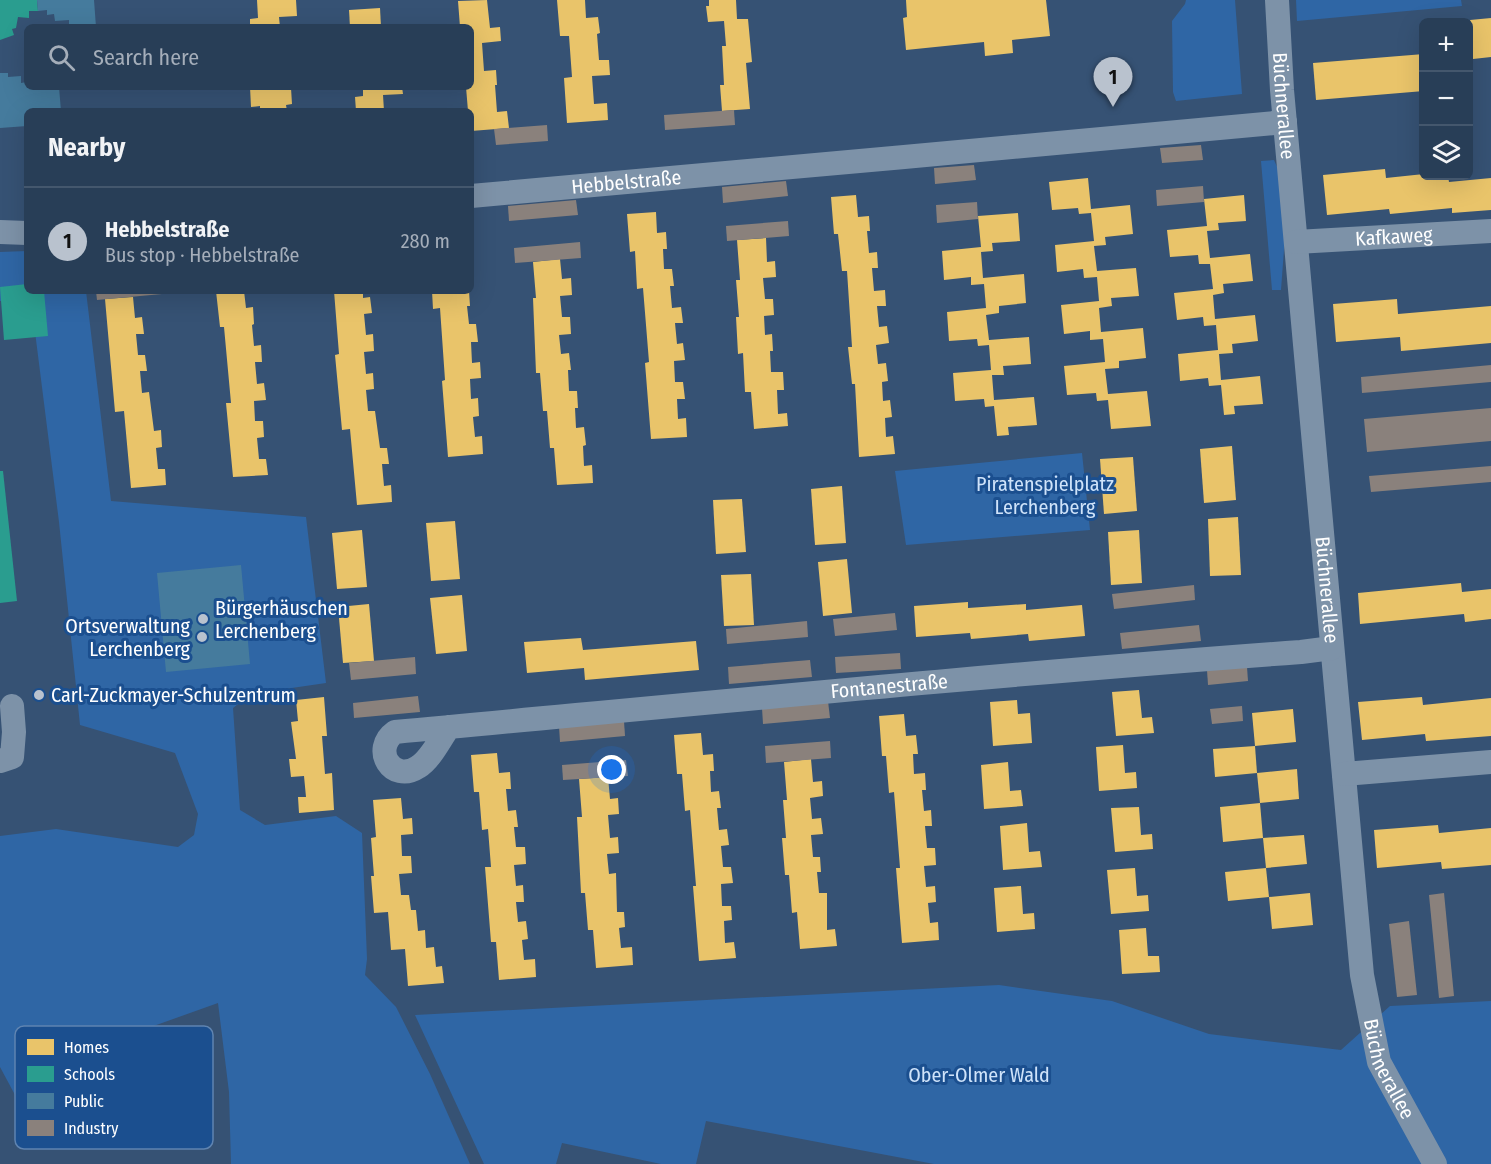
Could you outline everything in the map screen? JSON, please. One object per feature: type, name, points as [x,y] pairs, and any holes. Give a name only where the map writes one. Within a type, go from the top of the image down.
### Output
[{"type":"street","name":"Büchnerallee","points":[[1277,0],[1285,122],[1362,975],[1379,1062],[1435,1164]]},
{"type":"street","name":"Hebbelstraße","points":[[474,196],[1285,122]]},
{"type":"street","name":"Kafkaweg","points":[[1296,242],[1491,231]]},
{"type":"street","points":[[0,232],[24,233]]},
{"type":"street","name":"Fontanestraße","points":[[449,727],[1332,648]]},
{"type":"street","points":[[0,761],[12,757],[14,732],[12,706]]},
{"type":"street","points":[[1344,774],[1491,762]]},
{"type":"green space","points":[[1186,0],[1235,0],[1242,94],[1176,101],[1173,92],[1172,21]]},
{"type":"green space","points":[[1296,0],[1461,0],[1462,6],[1297,21]]},
{"type":"green space","points":[[1274,160],[1278,169],[1285,236],[1281,290],[1272,290],[1261,161]]},
{"type":"green space","points":[[24,251],[24,294],[86,294],[111,501],[306,517],[326,683],[251,694],[233,708],[240,810],[265,825],[336,816],[362,833],[367,959],[365,975],[396,1007],[430,1074],[470,1164],[231,1164],[229,1092],[218,1003],[154,1026],[15,1026],[15,1095],[0,1067],[0,836],[56,829],[178,847],[194,835],[198,814],[175,753],[80,725],[59,522],[31,300],[0,301],[0,252]]},
{"type":"green space","name":"Piratenspielplatz Lerchenberg","points":[[1082,453],[1090,530],[906,545],[895,471]]},
{"type":"green space","name":"Ober-Olmer Wald","points":[[999,985],[1112,1001],[1209,1034],[1341,1050],[1390,1006],[1491,1001],[1491,1164],[934,1164],[706,1121],[696,1164],[661,1164],[562,1143],[556,1164],[484,1164],[415,1015]]},
{"type":"building: Homes","points":[[257,0],[296,0],[297,16],[279,17],[280,24],[250,24],[250,19],[258,18]]},
{"type":"building: Homes","points":[[487,0],[490,28],[500,27],[501,41],[482,43],[484,71],[496,70],[497,112],[507,111],[509,128],[474,131],[474,108],[468,108],[466,90],[474,90],[474,24],[460,24],[458,1]]},
{"type":"building: Homes","points":[[557,0],[585,0],[586,18],[598,17],[599,60],[609,60],[610,75],[592,76],[594,104],[607,103],[608,120],[567,123],[564,78],[572,77],[569,36],[560,36]]},
{"type":"building: Homes","points":[[709,0],[736,0],[737,19],[748,19],[752,62],[746,63],[750,109],[722,111],[720,85],[724,85],[722,46],[726,46],[724,21],[708,22],[706,6],[709,6]]},
{"type":"building: Homes","points":[[906,0],[1046,0],[1050,36],[1012,40],[1013,53],[985,56],[984,42],[906,50],[903,18],[907,17]]},
{"type":"building: Homes","points":[[380,8],[381,24],[350,24],[349,10]]},
{"type":"building: Homes","points":[[1491,18],[1491,57],[1473,59],[1473,20]]},
{"type":"building: Homes","points":[[1419,54],[1419,91],[1316,100],[1313,63]]},
{"type":"building: Homes","points":[[250,90],[291,90],[292,104],[286,105],[286,108],[251,107]]},
{"type":"building: Homes","points":[[363,90],[402,90],[403,94],[383,95],[384,108],[356,108],[355,97],[363,96]]},
{"type":"building: Homes","points":[[1385,169],[1386,178],[1419,175],[1419,180],[1449,180],[1449,182],[1491,178],[1491,210],[1452,213],[1452,208],[1390,214],[1389,209],[1327,215],[1323,175]]},
{"type":"building: Homes","points":[[1088,178],[1091,209],[1130,205],[1133,234],[1105,237],[1106,245],[1094,246],[1097,271],[1136,268],[1139,296],[1111,298],[1112,306],[1099,308],[1101,332],[1143,328],[1146,358],[1119,361],[1119,368],[1105,369],[1108,394],[1147,391],[1151,426],[1111,429],[1108,400],[1097,401],[1096,393],[1067,395],[1064,366],[1105,362],[1103,339],[1090,340],[1090,331],[1064,334],[1061,305],[1099,301],[1097,277],[1084,278],[1083,269],[1057,272],[1055,245],[1094,241],[1091,213],[1079,214],[1078,208],[1052,210],[1049,182]]},
{"type":"building: Homes","points":[[856,195],[858,217],[869,216],[870,231],[867,231],[869,253],[877,252],[878,268],[872,268],[874,291],[885,290],[886,306],[877,306],[879,327],[887,326],[889,343],[876,345],[878,364],[886,363],[888,381],[882,382],[883,401],[890,400],[892,417],[885,418],[886,437],[893,436],[895,454],[859,457],[855,384],[852,384],[848,347],[852,347],[847,271],[842,271],[838,234],[834,234],[831,197]]},
{"type":"building: Homes","points":[[1244,195],[1246,221],[1218,223],[1219,230],[1207,231],[1210,258],[1250,254],[1253,281],[1223,284],[1224,293],[1213,295],[1215,319],[1255,315],[1258,341],[1232,344],[1233,353],[1219,354],[1221,380],[1260,376],[1263,404],[1234,406],[1235,414],[1224,415],[1221,385],[1209,386],[1208,378],[1180,381],[1178,354],[1218,350],[1216,325],[1204,326],[1203,317],[1177,320],[1174,293],[1213,289],[1210,264],[1199,264],[1198,255],[1170,257],[1167,230],[1207,226],[1204,199]]},
{"type":"building: Homes","points":[[656,212],[657,233],[666,232],[667,249],[663,249],[664,269],[672,269],[674,286],[670,286],[672,308],[681,307],[683,323],[675,323],[677,344],[683,343],[685,360],[674,361],[675,382],[683,382],[685,399],[677,399],[678,419],[686,418],[687,437],[651,439],[645,363],[649,362],[643,288],[637,289],[635,251],[630,252],[627,214]]},
{"type":"building: Homes","points":[[1018,213],[1020,241],[992,243],[993,251],[981,252],[983,278],[1024,274],[1026,303],[999,306],[999,313],[986,315],[989,340],[1029,337],[1031,364],[1003,366],[1004,375],[992,375],[994,400],[1034,397],[1037,425],[1008,427],[1009,435],[997,436],[994,406],[985,407],[984,399],[955,401],[953,373],[991,370],[989,345],[978,346],[977,339],[949,341],[947,312],[986,308],[984,284],[971,285],[971,277],[944,280],[942,251],[981,247],[978,216]]},
{"type":"building: Homes","points":[[766,238],[767,262],[775,261],[776,277],[763,278],[765,299],[773,299],[774,315],[764,316],[765,335],[772,334],[771,372],[783,372],[784,390],[777,390],[778,414],[787,413],[788,426],[754,429],[751,392],[745,392],[743,353],[738,354],[736,317],[739,317],[736,280],[740,280],[737,240]]},
{"type":"building: Homes","points":[[560,259],[562,279],[571,278],[572,295],[560,296],[562,317],[570,317],[571,334],[559,335],[561,354],[569,353],[571,370],[568,370],[569,391],[577,391],[576,428],[584,427],[586,445],[583,446],[584,466],[592,465],[593,483],[557,485],[554,448],[550,448],[547,411],[543,411],[540,373],[536,373],[533,298],[536,298],[533,262]]},
{"type":"building: Homes","points":[[216,294],[244,294],[246,308],[253,307],[254,346],[261,345],[262,362],[255,362],[257,384],[264,383],[266,400],[254,401],[255,421],[263,421],[264,437],[257,438],[259,459],[266,459],[268,475],[233,477],[226,403],[231,403],[224,327],[220,327]]},
{"type":"building: Homes","points":[[334,294],[363,294],[363,298],[370,297],[372,313],[364,314],[366,335],[373,334],[374,351],[364,352],[366,374],[373,373],[374,389],[366,390],[368,411],[375,411],[380,448],[387,448],[389,464],[382,464],[384,486],[391,485],[392,502],[357,505],[350,429],[342,430],[335,355],[339,354]]},
{"type":"building: Homes","points":[[432,294],[469,294],[470,306],[467,306],[469,324],[476,324],[478,342],[471,342],[472,363],[480,362],[481,378],[470,379],[471,399],[478,398],[479,416],[473,417],[475,437],[482,436],[483,454],[448,457],[442,381],[445,380],[440,308],[433,309]]},
{"type":"building: Homes","points":[[133,297],[135,318],[142,317],[144,334],[136,334],[138,355],[145,355],[147,371],[140,371],[142,393],[149,392],[154,431],[161,430],[162,447],[156,448],[158,469],[165,469],[166,485],[131,488],[124,411],[115,412],[105,299]]},
{"type":"building: Homes","points":[[1397,299],[1398,314],[1491,306],[1491,343],[1401,351],[1400,337],[1336,342],[1333,304]]},
{"type":"building: Homes","points":[[1232,446],[1236,500],[1204,503],[1200,449]]},
{"type":"building: Homes","points":[[1133,457],[1137,511],[1104,514],[1100,459]]},
{"type":"building: Homes","points":[[842,486],[846,543],[815,545],[811,489]]},
{"type":"building: Homes","points":[[742,499],[746,552],[716,554],[713,500]]},
{"type":"building: Homes","points":[[1238,517],[1241,575],[1210,576],[1208,519]]},
{"type":"building: Homes","points":[[455,521],[460,579],[431,581],[426,523]]},
{"type":"building: Homes","points":[[362,530],[367,587],[337,589],[332,533]]},
{"type":"building: Homes","points":[[1139,530],[1142,583],[1111,585],[1108,532]]},
{"type":"building: Homes","points":[[847,559],[852,613],[823,616],[818,562]]},
{"type":"building: Homes","points":[[751,574],[754,625],[724,626],[721,575]]},
{"type":"building: Homes","points":[[1461,583],[1462,592],[1491,589],[1491,619],[1465,622],[1464,614],[1360,624],[1358,593]]},
{"type":"building: Homes","points":[[462,595],[467,651],[436,654],[430,598]]},
{"type":"building: Homes","points":[[968,602],[968,608],[1026,604],[1026,610],[1082,605],[1085,636],[1029,641],[1028,634],[971,639],[970,633],[916,637],[914,606]]},
{"type":"building: Homes","points":[[369,604],[374,661],[343,663],[338,607]]},
{"type":"building: Homes","points":[[581,638],[583,650],[696,641],[699,670],[585,680],[584,668],[527,673],[524,642]]},
{"type":"building: Homes","points":[[1139,690],[1142,718],[1152,717],[1154,733],[1116,736],[1112,692]]},
{"type":"building: Homes","points":[[324,697],[327,736],[322,736],[325,774],[332,773],[334,810],[299,813],[298,797],[306,797],[304,776],[291,777],[289,759],[296,759],[291,722],[298,721],[296,700]]},
{"type":"building: Homes","points":[[1422,697],[1423,705],[1491,698],[1491,736],[1426,741],[1425,734],[1362,740],[1358,702]]},
{"type":"building: Homes","points":[[1017,700],[1018,714],[1030,713],[1032,743],[993,746],[990,702]]},
{"type":"building: Homes","points":[[1293,709],[1296,742],[1255,746],[1252,713]]},
{"type":"building: Homes","points":[[904,714],[906,736],[916,735],[918,754],[913,754],[914,774],[925,773],[926,790],[922,790],[924,811],[931,810],[932,826],[925,826],[927,848],[935,848],[936,865],[924,866],[926,887],[935,886],[936,902],[928,903],[930,923],[938,922],[939,940],[902,943],[896,868],[900,868],[894,792],[889,793],[886,756],[882,756],[879,716]]},
{"type":"building: Homes","points":[[701,733],[703,755],[713,754],[714,771],[710,771],[711,792],[719,791],[721,808],[717,808],[719,830],[727,829],[729,845],[721,846],[723,867],[731,867],[733,883],[721,884],[722,906],[731,906],[732,920],[724,921],[725,943],[734,942],[736,958],[699,961],[690,810],[685,811],[682,774],[677,774],[674,735]]},
{"type":"building: Homes","points":[[1123,745],[1125,773],[1136,772],[1137,788],[1099,791],[1096,747]]},
{"type":"building: Homes","points":[[1255,746],[1257,773],[1215,777],[1213,749]]},
{"type":"building: Homes","points":[[497,753],[499,773],[510,772],[511,789],[506,789],[508,811],[516,810],[518,827],[514,827],[516,847],[525,847],[526,864],[514,865],[516,886],[523,885],[524,902],[516,902],[518,922],[526,921],[528,939],[522,940],[524,960],[535,959],[536,977],[499,980],[496,942],[491,942],[485,867],[491,867],[488,829],[482,830],[479,792],[474,792],[471,755]]},
{"type":"building: Homes","points":[[811,759],[813,782],[822,781],[823,796],[810,798],[812,819],[821,818],[823,834],[811,835],[813,857],[820,857],[821,872],[817,872],[819,893],[827,893],[827,930],[835,929],[837,946],[800,949],[797,912],[792,913],[789,875],[785,875],[782,838],[786,838],[783,800],[787,800],[784,762]]},
{"type":"building: Homes","points":[[1008,762],[1010,791],[1021,790],[1023,806],[984,809],[981,765]]},
{"type":"building: Homes","points":[[1297,769],[1299,799],[1260,803],[1257,773]]},
{"type":"building: Homes","points":[[608,777],[610,799],[618,798],[619,814],[608,815],[610,838],[618,837],[619,853],[607,854],[609,874],[616,873],[617,912],[624,912],[625,927],[619,928],[621,948],[632,947],[633,965],[596,968],[593,930],[588,930],[585,893],[581,893],[577,817],[582,817],[579,779]]},
{"type":"building: Homes","points":[[401,798],[403,819],[412,818],[413,834],[401,835],[402,856],[411,856],[412,873],[399,874],[401,895],[409,895],[411,910],[416,910],[418,931],[425,930],[426,948],[434,947],[436,967],[442,966],[444,983],[408,986],[405,949],[391,950],[388,912],[374,913],[371,838],[376,837],[373,800]]},
{"type":"building: Homes","points":[[1260,803],[1263,838],[1223,842],[1220,807]]},
{"type":"building: Homes","points":[[1139,807],[1141,835],[1152,834],[1153,849],[1115,852],[1111,808]]},
{"type":"building: Homes","points":[[1027,823],[1029,852],[1040,851],[1042,867],[1003,870],[1000,826]]},
{"type":"building: Homes","points":[[1438,825],[1439,833],[1491,828],[1491,865],[1442,869],[1441,862],[1377,868],[1374,830]]},
{"type":"building: Homes","points":[[1304,835],[1307,864],[1266,868],[1263,838]]},
{"type":"building: Homes","points":[[1135,868],[1137,896],[1148,895],[1149,911],[1111,914],[1107,870]]},
{"type":"building: Homes","points":[[1266,868],[1269,897],[1228,901],[1225,872]]},
{"type":"building: Homes","points":[[1021,886],[1023,914],[1034,913],[1035,929],[997,932],[994,888]]},
{"type":"building: Homes","points":[[1310,893],[1313,925],[1272,929],[1269,897]]},
{"type":"building: Homes","points":[[1146,928],[1148,956],[1159,956],[1160,972],[1122,974],[1119,930]]},
{"type":"building: Schools","points":[[0,0],[37,0],[38,11],[29,11],[29,18],[18,17],[16,28],[12,29],[14,35],[0,40]]},
{"type":"building: Schools","points":[[24,284],[24,294],[44,294],[48,336],[4,340],[0,287]]},
{"type":"building: Schools","points":[[0,471],[3,471],[17,601],[0,603]]},
{"type":"building: Public","points":[[37,0],[94,0],[96,24],[69,24],[69,20],[55,21],[54,14],[47,15],[47,10],[38,11]]},
{"type":"building: Public","points":[[0,73],[8,73],[8,77],[21,76],[24,90],[59,90],[61,108],[24,108],[24,126],[0,128]]},
{"type":"building: Public","name":"Bürgerhäuschen Lerchenberg","points":[[241,565],[250,664],[166,672],[157,573]]},
{"type":"building: Industry","points":[[734,110],[735,125],[665,130],[664,115]]},
{"type":"building: Industry","points":[[547,125],[548,141],[496,145],[494,129]]},
{"type":"building: Industry","points":[[1201,145],[1203,160],[1162,163],[1160,148]]},
{"type":"building: Industry","points":[[974,165],[976,180],[935,184],[934,168]]},
{"type":"building: Industry","points":[[786,181],[788,196],[723,203],[722,187]]},
{"type":"building: Industry","points":[[1203,186],[1204,202],[1157,206],[1156,190]]},
{"type":"building: Industry","points":[[576,200],[578,215],[509,221],[508,206]]},
{"type":"building: Industry","points":[[977,202],[978,219],[937,223],[936,205]]},
{"type":"building: Industry","points":[[788,221],[789,236],[727,241],[726,226]]},
{"type":"building: Industry","points":[[580,242],[581,258],[515,263],[514,248]]},
{"type":"building: Industry","points":[[96,294],[162,294],[97,300]]},
{"type":"building: Industry","points":[[1491,365],[1491,382],[1362,393],[1361,377]]},
{"type":"building: Industry","points":[[1491,408],[1491,441],[1367,452],[1364,419]]},
{"type":"building: Industry","points":[[1491,466],[1491,482],[1371,492],[1369,476]]},
{"type":"building: Industry","points":[[1194,585],[1195,600],[1114,609],[1112,594]]},
{"type":"building: Industry","points":[[895,613],[897,630],[835,636],[833,619]]},
{"type":"building: Industry","points":[[807,621],[808,637],[727,644],[726,629]]},
{"type":"building: Industry","points":[[1199,625],[1201,641],[1122,649],[1120,633]]},
{"type":"building: Industry","points":[[900,653],[901,669],[836,673],[835,657]]},
{"type":"building: Industry","points":[[415,657],[416,674],[351,680],[349,663]]},
{"type":"building: Industry","points":[[810,660],[812,677],[729,684],[728,667]]},
{"type":"building: Industry","points":[[1247,667],[1248,681],[1208,685],[1207,670]]},
{"type":"building: Industry","points":[[418,696],[420,712],[354,718],[353,703]]},
{"type":"building: Industry","points":[[828,701],[830,718],[763,724],[762,708]]},
{"type":"building: Industry","points":[[1242,706],[1243,721],[1212,724],[1210,709]]},
{"type":"building: Industry","points":[[624,721],[625,736],[560,742],[559,726]]},
{"type":"building: Industry","points":[[830,741],[831,758],[766,763],[765,746]]},
{"type":"building: Industry","points":[[626,760],[628,776],[563,780],[562,765]]},
{"type":"building: Industry","points":[[1444,893],[1454,996],[1439,998],[1429,895]]},
{"type":"building: Industry","points":[[1409,921],[1417,995],[1397,997],[1389,924]]},
{"type":"place","name":"Hebbelstraße","points":[[1113,107]]},
{"type":"place","name":"Bürgerhäuschen Lerchenberg","points":[[203,619]]},
{"type":"place","name":"Ortsverwaltung Lerchenberg","points":[[202,637]]},
{"type":"place","name":"Carl-Zuckmayer-Schulzentrum","points":[[39,695]]}]
